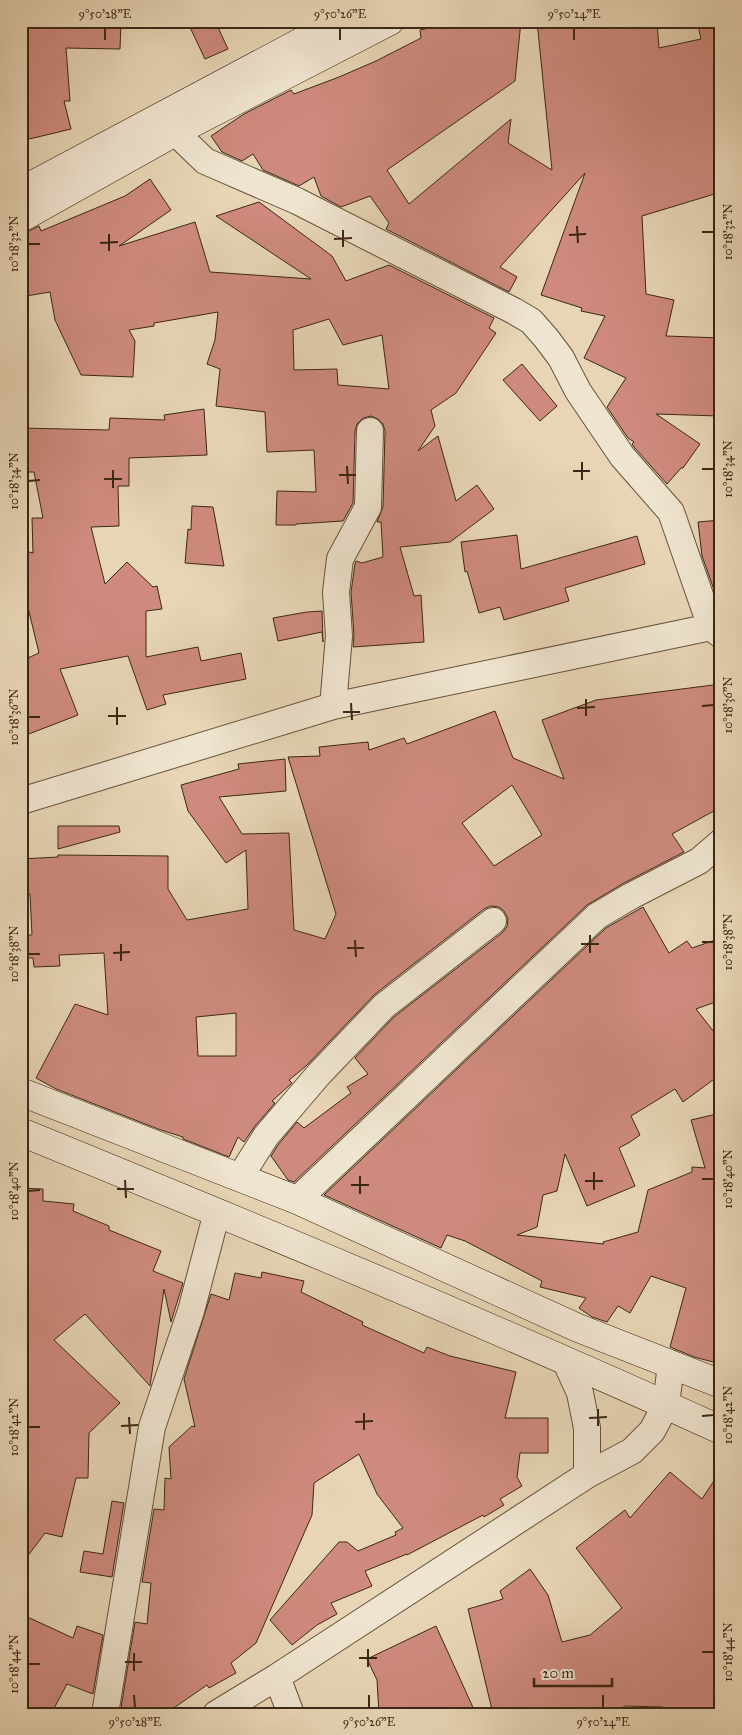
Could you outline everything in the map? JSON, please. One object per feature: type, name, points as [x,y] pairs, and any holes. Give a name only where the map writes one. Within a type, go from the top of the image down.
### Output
[{"type":"main road","points":[[21,191],[340,21]]},
{"type":"main road","points":[[21,218],[175,132],[390,21]]},
{"type":"main road","points":[[21,1092],[296,1200],[578,1328],[721,1384]]},
{"type":"main road","points":[[21,1132],[217,1212],[565,1360],[721,1430]]},
{"type":"street","points":[[21,801],[334,706],[718,629],[671,512],[622,456],[578,391],[561,358],[531,321],[297,201],[205,161],[175,132]]},
{"type":"street","points":[[334,706],[339,636],[336,592],[340,559],[368,507],[370,432]]},
{"type":"street","points":[[296,1200],[597,916],[631,896],[700,861],[721,842]]},
{"type":"street","points":[[240,1177],[266,1136],[319,1074],[384,1006],[492,921]]},
{"type":"street","points":[[105,1714],[152,1427],[191,1310],[217,1212]]},
{"type":"street","points":[[565,1360],[580,1393],[587,1428],[587,1475]]},
{"type":"street","points":[[216,1714],[277,1677],[587,1475],[632,1451],[652,1431],[666,1405],[671,1364]]},
{"type":"street","points":[[277,1677],[291,1714]]},
{"type":"building","points":[[21,21],[121,21],[120,49],[66,48],[70,101],[64,101],[71,129],[21,141]]},
{"type":"building","points":[[187,21],[215,21],[228,49],[205,59]]},
{"type":"building","points":[[459,21],[521,21],[515,81],[387,170],[409,204],[511,119],[508,143],[552,170],[537,21],[657,21],[659,48],[701,39],[697,21],[721,21],[721,192],[642,216],[646,294],[674,300],[666,336],[721,338],[719,416],[656,414],[700,444],[683,468],[667,484],[634,447],[632,444],[634,442],[628,438],[607,407],[626,378],[584,358],[605,316],[581,311],[582,308],[541,295],[585,173],[500,267],[517,277],[509,292],[386,229],[389,223],[370,196],[341,207],[321,196],[314,177],[299,186],[263,170],[253,154],[242,161],[222,152],[211,136],[244,114],[291,90],[294,94],[376,61],[421,38],[420,30]]},
{"type":"building","points":[[150,179],[171,210],[119,246],[195,222],[210,272],[311,279],[216,216],[259,202],[332,256],[346,281],[389,265],[494,318],[489,328],[496,333],[456,393],[431,410],[435,426],[418,451],[438,436],[456,501],[477,485],[494,509],[450,542],[400,547],[414,596],[421,595],[424,642],[353,647],[351,592],[356,561],[362,563],[383,557],[381,522],[377,522],[383,507],[385,431],[383,424],[378,419],[371,416],[363,418],[357,424],[355,431],[353,503],[343,521],[276,525],[277,491],[316,492],[314,450],[267,452],[265,412],[216,406],[220,369],[207,364],[215,340],[218,312],[154,323],[154,326],[129,330],[135,341],[133,377],[81,375],[55,320],[50,292],[26,296],[21,264],[21,235],[39,226],[41,231],[125,196]],"holes":[[[329,319],[343,345],[382,335],[389,389],[338,385],[337,369],[294,370],[293,330]]]},
{"type":"building","points":[[522,364],[557,406],[540,421],[503,380]]},
{"type":"building","points":[[204,409],[207,455],[129,458],[129,486],[118,486],[119,526],[91,527],[105,584],[127,562],[153,587],[157,586],[162,609],[146,611],[146,657],[198,647],[201,661],[241,653],[246,679],[163,695],[166,704],[147,710],[128,656],[60,669],[78,715],[21,737],[21,661],[39,653],[24,591],[21,591],[21,550],[33,553],[32,518],[43,518],[34,472],[21,472],[21,428],[109,430],[110,418],[165,420],[164,415]]},
{"type":"building","points":[[192,506],[213,507],[224,566],[185,563],[188,529],[191,530]]},
{"type":"building","points":[[721,520],[721,598],[717,598],[702,556],[698,522]]},
{"type":"building","points":[[517,535],[521,569],[637,536],[645,564],[565,588],[569,601],[504,620],[500,607],[479,613],[467,571],[465,572],[461,542]]},
{"type":"building","points":[[322,611],[323,642],[322,632],[278,641],[273,618]]},
{"type":"building","points":[[721,684],[721,807],[672,834],[684,852],[624,883],[587,905],[294,1182],[288,1180],[271,1156],[278,1145],[297,1122],[304,1128],[351,1093],[347,1087],[368,1074],[355,1058],[394,1017],[502,933],[507,927],[508,919],[504,911],[499,907],[491,906],[484,909],[375,994],[306,1066],[289,1080],[292,1083],[272,1101],[275,1103],[244,1142],[238,1137],[229,1157],[183,1139],[183,1137],[56,1089],[36,1078],[75,1004],[108,1015],[104,953],[59,955],[60,966],[34,967],[33,958],[21,958],[21,935],[32,935],[30,894],[21,895],[21,859],[58,857],[58,855],[168,856],[168,889],[187,920],[248,909],[246,850],[226,863],[188,811],[181,785],[239,769],[238,764],[285,759],[286,791],[219,797],[242,834],[289,833],[294,930],[325,939],[336,914],[288,757],[320,756],[319,747],[368,742],[369,750],[404,738],[407,744],[495,711],[513,758],[564,779],[542,720],[596,700]],"holes":[[[512,785],[542,835],[494,866],[462,823]],[[236,1013],[236,1056],[198,1056],[196,1017]]]},
{"type":"building","points":[[58,826],[119,826],[120,832],[58,849]]},
{"type":"building","points":[[643,907],[669,953],[687,941],[692,948],[721,938],[721,1000],[696,1009],[721,1041],[721,1074],[683,1102],[675,1089],[631,1116],[640,1135],[619,1148],[635,1186],[587,1206],[565,1154],[557,1191],[543,1195],[537,1227],[517,1235],[604,1244],[603,1242],[638,1232],[648,1190],[692,1172],[692,1167],[705,1168],[691,1120],[721,1113],[721,1364],[694,1357],[670,1347],[686,1288],[651,1276],[630,1313],[618,1306],[607,1322],[592,1317],[579,1308],[586,1298],[540,1287],[542,1281],[465,1241],[447,1235],[441,1248],[324,1195],[606,928]]},
{"type":"building","points":[[21,1188],[43,1189],[43,1201],[74,1204],[73,1211],[109,1226],[109,1230],[161,1251],[153,1271],[183,1283],[171,1322],[164,1289],[150,1386],[85,1314],[54,1340],[120,1403],[89,1433],[88,1478],[76,1478],[62,1537],[45,1533],[21,1565]]},
{"type":"building","points":[[262,1272],[304,1281],[301,1292],[363,1322],[362,1325],[424,1353],[427,1347],[450,1356],[516,1372],[505,1418],[548,1418],[548,1453],[520,1453],[517,1477],[522,1486],[500,1499],[504,1505],[484,1517],[483,1515],[407,1555],[365,1571],[372,1586],[331,1603],[337,1614],[317,1625],[292,1645],[270,1620],[339,1542],[347,1542],[358,1551],[396,1535],[395,1532],[403,1528],[377,1494],[359,1454],[314,1483],[312,1515],[256,1643],[231,1663],[236,1673],[209,1688],[207,1685],[165,1714],[120,1714],[135,1622],[147,1624],[151,1583],[142,1582],[154,1509],[164,1510],[165,1478],[171,1479],[169,1447],[192,1426],[195,1427],[184,1379],[211,1294],[229,1300],[235,1273],[261,1278]]},
{"type":"building","points":[[721,1470],[721,1711],[698,1714],[663,1714],[663,1707],[624,1706],[623,1714],[598,1714],[598,1708],[528,1711],[528,1714],[493,1714],[468,1609],[503,1599],[500,1591],[530,1569],[548,1595],[562,1642],[590,1635],[622,1608],[576,1548],[625,1510],[630,1518],[670,1472],[702,1499]]},
{"type":"building","points":[[112,1501],[124,1503],[112,1577],[80,1572],[84,1551],[103,1554]]},
{"type":"building","points":[[21,1614],[73,1638],[77,1626],[103,1635],[93,1694],[67,1684],[51,1714],[21,1714]]},
{"type":"building","points":[[436,1626],[476,1714],[379,1714],[377,1680],[367,1659]]}]
